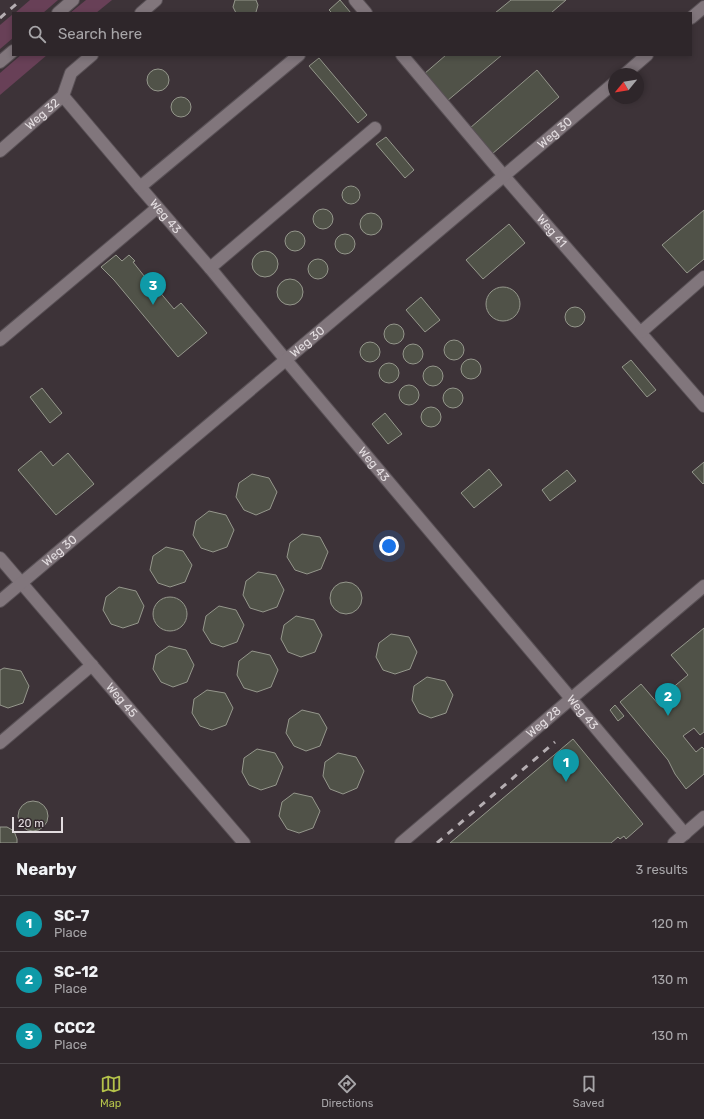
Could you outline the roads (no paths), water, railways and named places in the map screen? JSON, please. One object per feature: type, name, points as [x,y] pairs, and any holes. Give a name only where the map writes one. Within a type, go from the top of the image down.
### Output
[{"type":"street","points":[[59,12],[73,0]]},
{"type":"street","points":[[142,12],[156,0]]},
{"type":"street","points":[[355,0],[365,12]]},
{"type":"street","points":[[692,17],[704,7]]},
{"type":"street","points":[[0,62],[12,52]]},
{"type":"street","name":"Weg 32","points":[[0,151],[63,96],[71,73],[91,56]]},
{"type":"street","points":[[140,188],[298,56]]},
{"type":"street","name":"Weg 41","points":[[403,56],[504,176],[704,406]]},
{"type":"street","points":[[632,68],[646,56]]},
{"type":"street","name":"Weg 30","points":[[0,601],[608,88]]},
{"type":"street","name":"Weg 43","points":[[63,96],[157,208],[210,268],[685,834]]},
{"type":"street","points":[[210,268],[375,128]]},
{"type":"street","points":[[0,340],[157,208]]},
{"type":"street","points":[[640,332],[704,277]]},
{"type":"street","name":"Weg 45","points":[[0,558],[244,843]]},
{"type":"street","name":"Weg 28","points":[[401,843],[704,586]]},
{"type":"street","points":[[0,744],[92,665]]},
{"type":"street","points":[[674,843],[704,817]]},
{"type":"railway","points":[[0,18],[21,0]]},
{"type":"railway","points":[[437,843],[555,742]]},
{"type":"place","name":"CCC2","points":[[153,305]]},
{"type":"place","name":"SC-12","points":[[668,716]]},
{"type":"place","name":"SC-7","points":[[566,782]]}]
